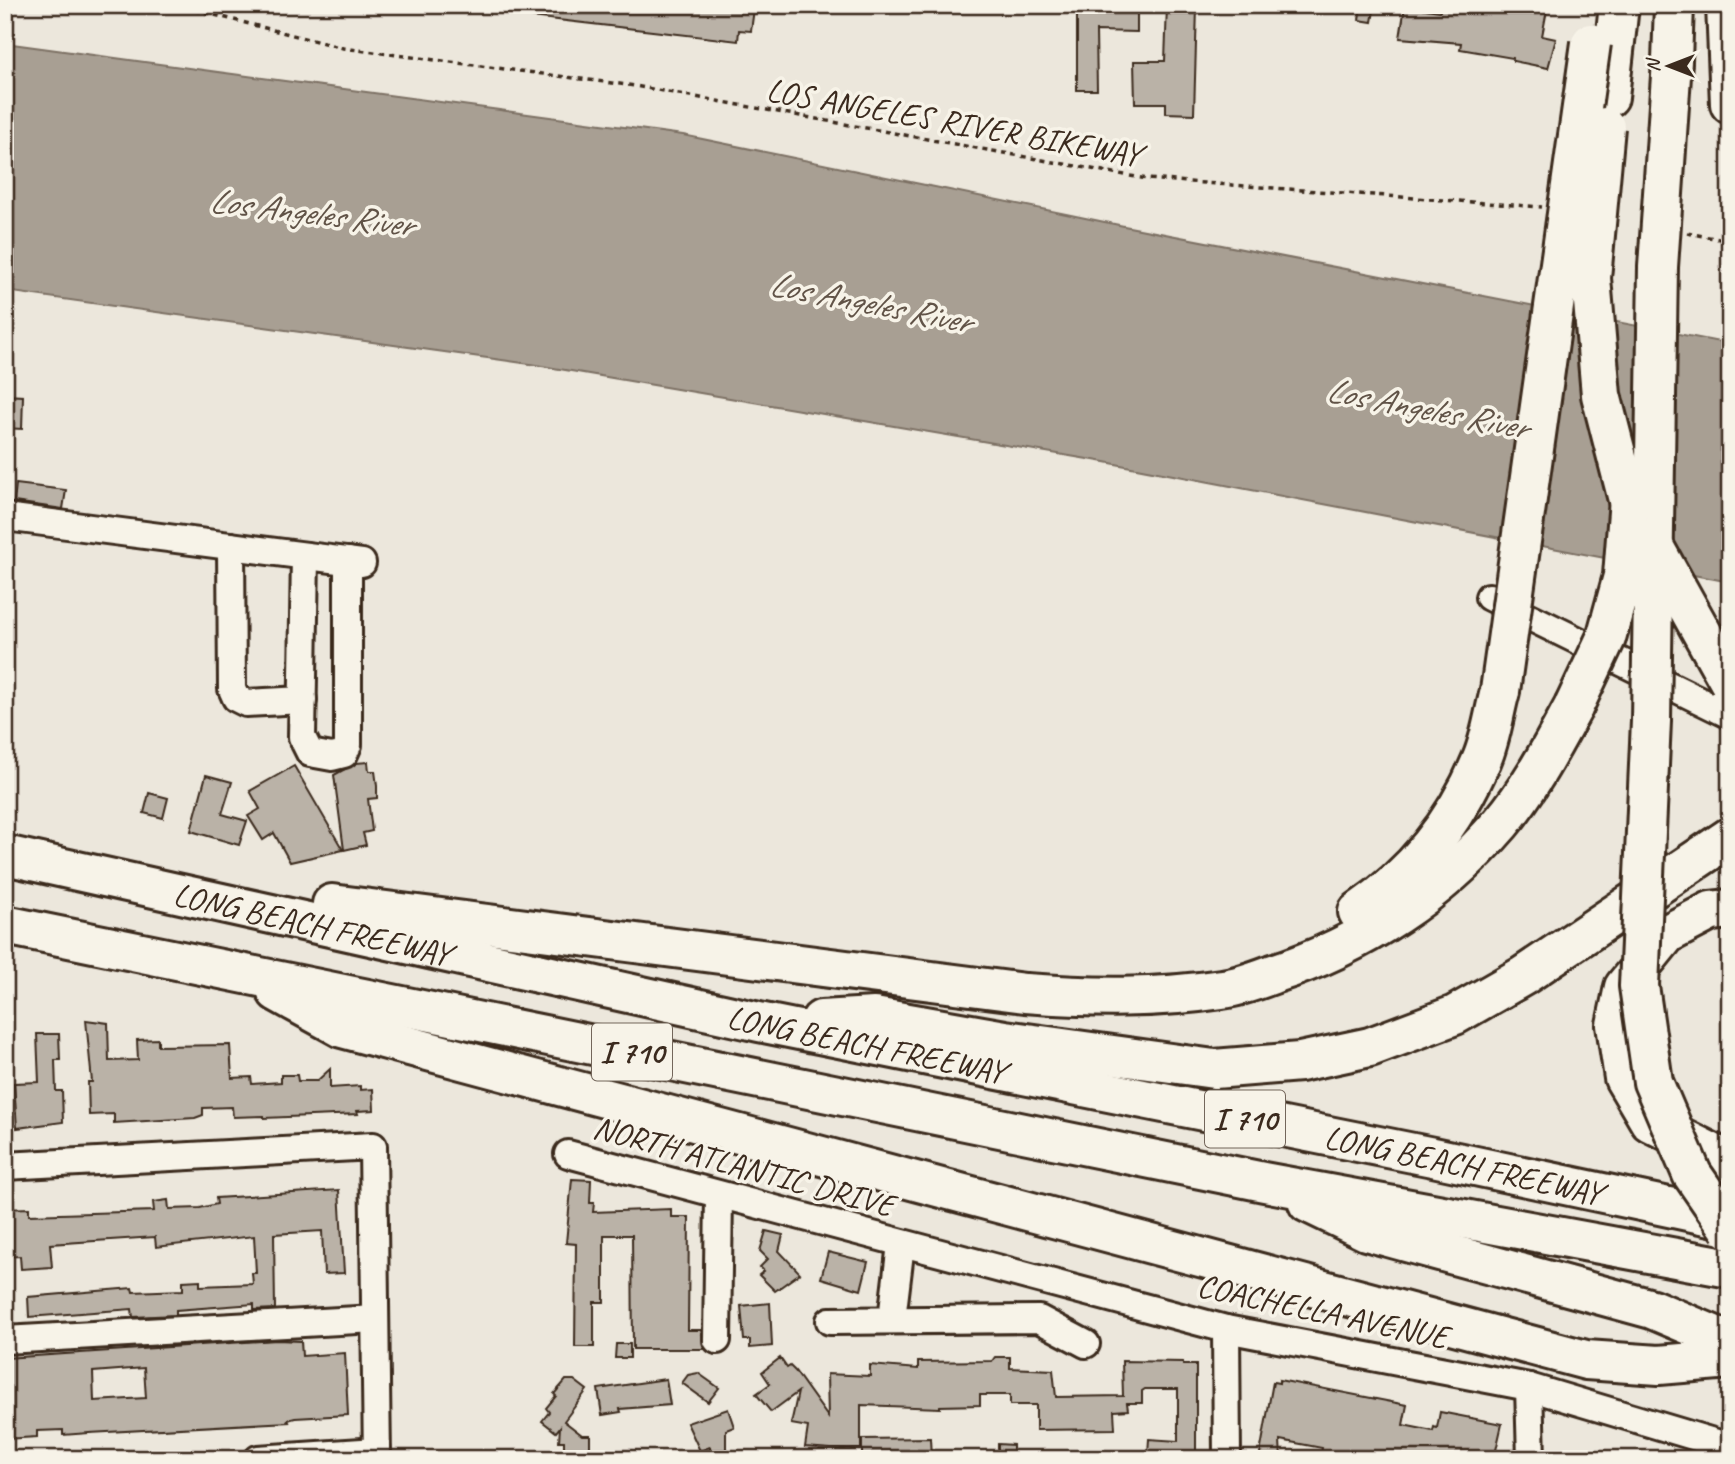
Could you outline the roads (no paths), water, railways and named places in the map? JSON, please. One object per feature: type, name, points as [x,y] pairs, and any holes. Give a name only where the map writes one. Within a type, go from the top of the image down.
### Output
[{"type":"highway","points":[[1597,5],[1602,47],[1591,278],[1601,395],[1628,500],[1730,683]]},
{"type":"highway","points":[[1255,980],[1384,894],[1420,859],[1453,817],[1483,757],[1500,691],[1602,47],[1619,5]]},
{"type":"highway","points":[[1674,5],[1658,267],[1651,720],[1639,986],[1653,1082],[1692,1174],[1730,1229]]},
{"type":"highway","points":[[1726,5],[1728,89]]},
{"type":"highway","points":[[94,874],[1025,993],[1101,999],[1225,989],[1319,960],[1383,926],[1441,881],[1500,824],[1533,779],[1574,706],[1606,638],[1623,576],[1630,487],[1658,267]]},
{"type":"highway","points":[[759,1022],[874,1017],[1005,1040],[1214,1069],[1300,1062],[1370,1047],[1455,1015],[1523,976],[1730,837]]},
{"type":"highway","name":"LONG BEACH FREEWAY","points":[[5,855],[759,1022],[1433,1157],[1730,1220]]},
{"type":"highway","points":[[1730,909],[1711,911],[1667,934],[1624,987],[1616,1025],[1624,1078],[1650,1122],[1730,1162]]},
{"type":"highway","name":"LONG BEACH FREEWAY","points":[[5,925],[1264,1182],[1730,1268]]},
{"type":"highway","points":[[248,976],[342,1028],[1586,1360],[1659,1365],[1730,1359]]},
{"type":"highway","points":[[1264,1182],[1366,1231],[1652,1309],[1730,1342]]},
{"type":"street","points":[[5,517],[355,562],[348,745],[344,754],[318,757],[303,745],[305,556]]},
{"type":"street","points":[[231,546],[232,689],[236,698],[246,703],[303,700]]},
{"type":"street","points":[[1489,597],[1730,715]]},
{"type":"street","points":[[5,1167],[373,1146],[377,1455],[258,1459]]},
{"type":"street","name":"NORTH ATLANTIC DRIVE","points":[[568,1154],[901,1244]]},
{"type":"street","points":[[718,1340],[719,1195]]},
{"type":"street","points":[[892,1319],[901,1244]]},
{"type":"street","name":"COACHELLA AVENUE","points":[[901,1244],[1226,1329],[1529,1387],[1730,1447]]},
{"type":"street","points":[[830,1321],[1039,1319],[1086,1344]]},
{"type":"street","points":[[5,1340],[375,1320]]},
{"type":"street","points":[[1226,1329],[1227,1459]]},
{"type":"street","points":[[1529,1387],[1531,1459]]},
{"type":"water","name":"Los Angeles River","points":[[5,43],[683,135],[1124,226],[1730,344],[1730,582],[1105,462],[530,364],[5,291]]}]
